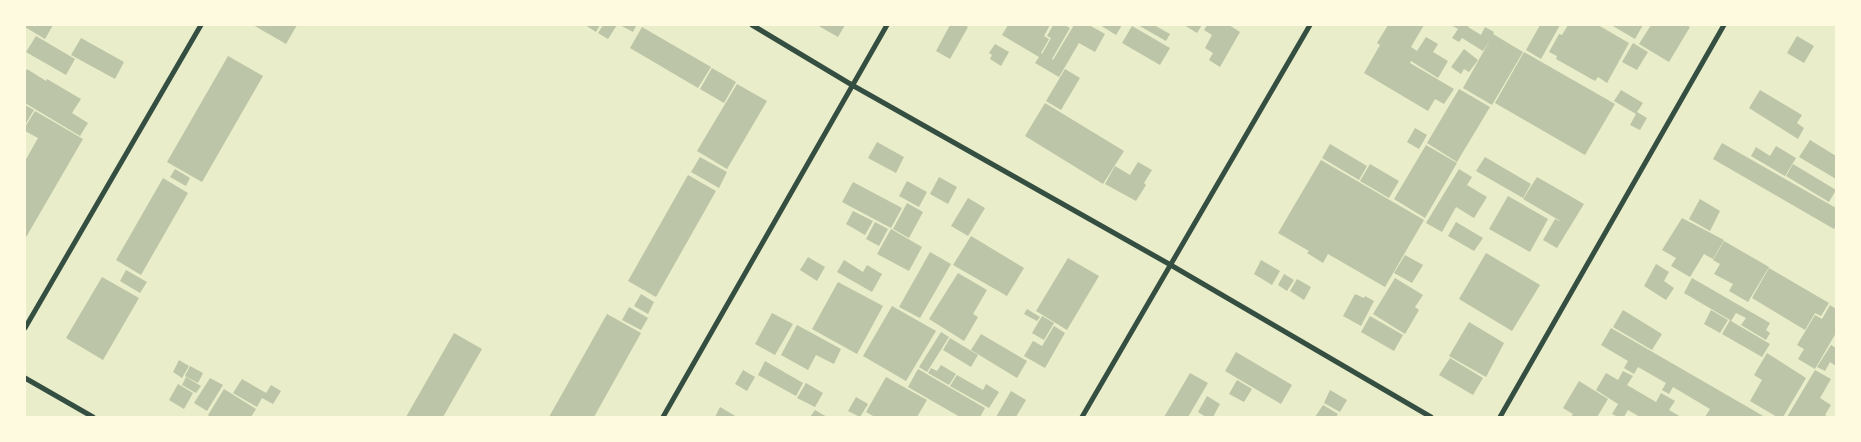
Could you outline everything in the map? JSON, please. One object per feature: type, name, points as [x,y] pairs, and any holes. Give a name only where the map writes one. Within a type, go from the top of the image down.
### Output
[{"type":"street","points":[[25,328],[201,25]]},
{"type":"street","points":[[752,25],[852,85],[1170,264],[1431,417]]},
{"type":"street","points":[[662,417],[887,25]]},
{"type":"street","points":[[1082,417],[1310,25]]},
{"type":"street","points":[[1500,417],[1724,25]]},
{"type":"street","points":[[25,378],[93,417]]},
{"type":"building","points":[[25,25],[53,25],[45,39],[25,27]]},
{"type":"building","points":[[253,25],[297,25],[286,44]]},
{"type":"building","points":[[585,25],[600,25],[596,32]]},
{"type":"building","points":[[603,25],[617,25],[608,39],[598,33]]},
{"type":"building","points":[[620,25],[635,25],[636,26],[633,32]]},
{"type":"building","points":[[817,25],[845,25],[838,37]]},
{"type":"building","points":[[950,25],[964,25],[968,27],[950,59],[936,51]]},
{"type":"building","points":[[1008,25],[1050,25],[1044,36],[1049,39],[1042,54],[1051,38],[1047,36],[1053,25],[1065,25],[1070,28],[1053,60],[1074,25],[1089,25],[1105,34],[1095,52],[1079,43],[1059,77],[1035,63],[1039,57],[1002,35]]},
{"type":"building","points":[[1100,25],[1122,25],[1116,35]]},
{"type":"building","points":[[1138,25],[1154,25],[1170,34],[1166,41]]},
{"type":"building","points":[[1184,25],[1202,25],[1197,33]]},
{"type":"building","points":[[1207,25],[1229,25],[1240,32],[1220,67],[1209,60],[1213,53],[1205,48],[1212,35],[1204,30]]},
{"type":"building","points":[[1388,25],[1424,25],[1411,47],[1417,51],[1426,37],[1438,44],[1433,52],[1448,61],[1438,78],[1411,61],[1410,63],[1454,89],[1444,104],[1435,99],[1428,111],[1364,73],[1380,45],[1377,43]]},
{"type":"building","points":[[1451,25],[1470,25],[1468,27],[1481,35],[1485,27],[1523,52],[1492,105],[1463,88],[1490,40],[1483,51],[1462,38],[1459,42],[1452,38],[1458,29]]},
{"type":"building","points":[[1540,25],[1560,25],[1541,59],[1526,50]]},
{"type":"building","points":[[1568,25],[1598,25],[1629,43],[1607,83],[1598,77],[1595,81],[1556,59],[1557,56],[1549,52],[1559,34],[1562,35]]},
{"type":"building","points":[[1611,25],[1643,25],[1635,39]]},
{"type":"building","points":[[1651,25],[1686,25],[1690,27],[1669,62],[1639,44]]},
{"type":"building","points":[[1132,26],[1170,48],[1160,65],[1122,43]]},
{"type":"building","points":[[642,27],[711,67],[698,88],[630,48]]},
{"type":"building","points":[[36,36],[75,59],[66,75],[26,52]]},
{"type":"building","points":[[1797,36],[1814,46],[1804,63],[1787,53]]},
{"type":"building","points":[[81,38],[124,62],[115,79],[71,55]]},
{"type":"building","points":[[1633,43],[1648,52],[1637,70],[1622,62]]},
{"type":"building","points":[[995,44],[1009,52],[1001,66],[990,59],[992,55],[989,53]]},
{"type":"building","points":[[1464,49],[1478,60],[1469,72],[1464,69],[1461,74],[1451,67]]},
{"type":"building","points":[[1524,52],[1615,104],[1585,155],[1495,103]]},
{"type":"building","points":[[228,56],[263,76],[202,182],[167,162]]},
{"type":"building","points":[[712,68],[736,82],[724,103],[700,89]]},
{"type":"building","points":[[27,69],[81,99],[72,113],[88,123],[80,136],[25,103],[25,73]]},
{"type":"building","points":[[1065,69],[1080,78],[1061,110],[1046,101]]},
{"type":"building","points":[[737,84],[767,101],[727,169],[697,151]]},
{"type":"building","points":[[1459,89],[1490,107],[1457,162],[1427,143]]},
{"type":"building","points":[[1621,90],[1643,103],[1637,112],[1647,118],[1640,130],[1630,125],[1636,114],[1614,101]]},
{"type":"building","points":[[1760,90],[1802,115],[1797,123],[1804,128],[1798,139],[1749,108]]},
{"type":"building","points":[[1045,103],[1124,151],[1103,184],[1025,136]]},
{"type":"building","points":[[25,105],[34,110],[25,125]]},
{"type":"building","points":[[35,111],[83,139],[25,239],[25,161],[38,138],[25,131],[25,127]]},
{"type":"building","points":[[1415,128],[1427,135],[1419,149],[1407,142]]},
{"type":"building","points":[[1810,140],[1836,156],[1836,179],[1799,157]]},
{"type":"building","points":[[877,142],[904,157],[896,173],[868,158]]},
{"type":"building","points":[[1722,143],[1836,208],[1836,225],[1834,229],[1713,159]]},
{"type":"building","points":[[1330,144],[1367,166],[1359,180],[1322,158]]},
{"type":"building","points":[[1426,145],[1457,163],[1425,218],[1394,199]]},
{"type":"building","points":[[1776,146],[1796,158],[1785,176],[1751,156],[1756,147],[1770,156]]},
{"type":"building","points":[[700,157],[727,172],[719,188],[691,172]]},
{"type":"building","points":[[1485,157],[1531,184],[1523,198],[1476,171]]},
{"type":"building","points":[[1321,160],[1424,220],[1385,287],[1328,254],[1323,263],[1307,253],[1309,251],[1278,233]]},
{"type":"building","points":[[1138,162],[1152,170],[1144,183],[1146,185],[1136,201],[1105,184],[1115,166],[1130,175]]},
{"type":"building","points":[[1370,164],[1399,181],[1389,198],[1360,181]]},
{"type":"building","points":[[1793,164],[1836,190],[1829,202],[1786,176]]},
{"type":"building","points":[[175,169],[190,178],[186,186],[170,177]]},
{"type":"building","points":[[1459,169],[1472,177],[1467,185],[1487,197],[1474,218],[1456,207],[1442,232],[1426,223]]},
{"type":"building","points":[[688,175],[716,191],[656,297],[628,281]]},
{"type":"building","points":[[939,177],[957,187],[948,204],[930,194]]},
{"type":"building","points":[[1537,177],[1584,204],[1557,248],[1543,240],[1555,219],[1562,222],[1523,199]]},
{"type":"building","points":[[163,178],[188,193],[141,275],[116,260]]},
{"type":"building","points":[[907,181],[927,192],[919,207],[899,196]]},
{"type":"building","points":[[853,182],[902,208],[891,228],[842,202]]},
{"type":"building","points":[[1508,196],[1548,219],[1530,252],[1489,229]]},
{"type":"building","points":[[968,198],[985,208],[968,236],[951,226]]},
{"type":"building","points":[[1700,199],[1720,211],[1710,231],[1689,219]]},
{"type":"building","points":[[907,203],[923,212],[909,238],[893,229]]},
{"type":"building","points":[[853,211],[873,221],[865,235],[846,224]]},
{"type":"building","points":[[1682,218],[1724,240],[1713,259],[1704,254],[1690,277],[1671,266],[1676,258],[1662,250]]},
{"type":"building","points":[[875,222],[888,229],[879,246],[866,239]]},
{"type":"building","points":[[1456,222],[1483,238],[1474,251],[1448,236]]},
{"type":"building","points":[[891,229],[922,247],[909,271],[877,254]]},
{"type":"building","points":[[971,236],[1024,268],[1007,296],[953,265]]},
{"type":"building","points":[[1724,241],[1769,267],[1748,302],[1729,291],[1733,284],[1714,274],[1720,264],[1713,260]]},
{"type":"building","points":[[930,252],[951,264],[920,318],[899,307]]},
{"type":"building","points":[[1486,253],[1540,285],[1512,331],[1459,299]]},
{"type":"building","points":[[1405,255],[1423,265],[1412,283],[1394,273]]},
{"type":"building","points":[[808,257],[825,267],[817,281],[800,270]]},
{"type":"building","points":[[1068,258],[1099,276],[1067,330],[1036,311]]},
{"type":"building","points":[[844,260],[863,272],[867,265],[882,274],[872,292],[837,272]]},
{"type":"building","points":[[1261,260],[1280,271],[1272,285],[1254,274]]},
{"type":"building","points":[[1656,264],[1669,272],[1664,281],[1674,288],[1666,300],[1644,286]]},
{"type":"building","points":[[1769,268],[1829,303],[1821,316],[1815,313],[1805,330],[1752,298]]},
{"type":"building","points":[[126,270],[147,282],[140,293],[120,281]]},
{"type":"building","points":[[958,273],[987,290],[973,314],[978,317],[964,341],[929,319]]},
{"type":"building","points":[[1284,274],[1294,280],[1287,291],[1278,285]]},
{"type":"building","points":[[102,277],[139,298],[103,360],[66,338]]},
{"type":"building","points":[[1395,278],[1423,295],[1415,307],[1419,310],[1405,334],[1373,314]]},
{"type":"building","points":[[1692,278],[1770,323],[1766,330],[1770,333],[1766,340],[1741,325],[1746,318],[1736,313],[1731,321],[1770,344],[1762,357],[1722,334],[1730,320],[1684,293]]},
{"type":"building","points":[[1297,279],[1311,287],[1304,300],[1290,291]]},
{"type":"building","points":[[838,282],[883,306],[857,354],[812,329]]},
{"type":"building","points":[[641,294],[654,302],[648,314],[634,306]]},
{"type":"building","points":[[1355,294],[1364,298],[1365,296],[1374,301],[1361,326],[1343,316]]},
{"type":"building","points":[[1830,305],[1836,309],[1836,333],[1815,369],[1798,359],[1804,349],[1797,345],[1815,315],[1822,319]]},
{"type":"building","points":[[892,306],[936,331],[906,381],[863,356]]},
{"type":"building","points":[[629,307],[648,318],[641,330],[622,320]]},
{"type":"building","points":[[1027,309],[1040,317],[1037,321],[1024,314]]},
{"type":"building","points":[[1623,310],[1662,334],[1652,350],[1613,327]]},
{"type":"building","points":[[1711,310],[1728,320],[1720,333],[1704,324]]},
{"type":"building","points":[[772,313],[793,324],[775,355],[755,344]]},
{"type":"building","points":[[607,314],[641,333],[594,417],[549,417]]},
{"type":"building","points":[[1042,316],[1054,323],[1044,340],[1032,333]]},
{"type":"building","points":[[1370,316],[1403,335],[1394,351],[1361,332]]},
{"type":"building","points":[[1469,322],[1504,343],[1486,377],[1449,356]]},
{"type":"building","points":[[797,325],[841,349],[834,364],[816,355],[808,370],[781,355]]},
{"type":"building","points":[[1054,326],[1065,333],[1045,368],[1024,356],[1033,341],[1042,346]]},
{"type":"building","points":[[1611,328],[1765,417],[1705,417],[1710,409],[1673,387],[1669,394],[1662,390],[1666,383],[1638,367],[1634,374],[1624,368],[1628,361],[1601,345]]},
{"type":"building","points":[[941,332],[949,337],[927,372],[919,367]]},
{"type":"building","points":[[454,333],[482,349],[443,417],[406,417]]},
{"type":"building","points":[[981,334],[1027,361],[1017,378],[971,350]]},
{"type":"building","points":[[950,338],[978,355],[971,367],[943,350]]},
{"type":"building","points":[[1831,345],[1836,348],[1836,366],[1830,362],[1825,371],[1817,367]]},
{"type":"building","points":[[1236,352],[1292,385],[1281,404],[1225,371]]},
{"type":"building","points":[[1767,353],[1806,378],[1783,417],[1777,417],[1750,401],[1762,380],[1754,375]]},
{"type":"building","points":[[1450,358],[1483,378],[1473,395],[1439,375]]},
{"type":"building","points":[[179,360],[189,366],[182,378],[173,372]]},
{"type":"building","points":[[765,361],[803,383],[796,396],[758,375]]},
{"type":"building","points":[[941,365],[956,374],[949,385],[928,373],[931,368],[937,371]]},
{"type":"building","points":[[190,366],[203,373],[198,383],[185,376]]},
{"type":"building","points":[[918,369],[985,408],[980,417],[960,417],[908,387]]},
{"type":"building","points":[[743,370],[755,377],[747,391],[735,384]]},
{"type":"building","points":[[1815,370],[1831,379],[1820,398],[1831,405],[1825,415],[1829,417],[1787,417]]},
{"type":"building","points":[[1623,371],[1633,376],[1627,385],[1656,402],[1661,393],[1675,401],[1669,410],[1681,417],[1640,417],[1628,410],[1624,417],[1612,414],[1618,404],[1596,390],[1606,373],[1618,380]]},
{"type":"building","points":[[1190,373],[1208,383],[1188,417],[1164,417]]},
{"type":"building","points":[[957,375],[983,390],[986,384],[999,392],[989,408],[950,386]]},
{"type":"building","points":[[186,377],[201,386],[196,393],[182,385]]},
{"type":"building","points":[[886,377],[927,400],[917,417],[875,417],[866,412]]},
{"type":"building","points":[[210,378],[223,385],[207,411],[194,403]]},
{"type":"building","points":[[242,379],[266,393],[271,385],[281,391],[273,404],[262,398],[257,407],[233,393]]},
{"type":"building","points":[[1237,380],[1252,389],[1244,402],[1229,394]]},
{"type":"building","points":[[1579,381],[1608,399],[1597,417],[1571,417],[1573,414],[1563,408]]},
{"type":"building","points":[[806,383],[823,393],[815,407],[797,398]]},
{"type":"building","points":[[178,384],[193,393],[184,409],[169,400]]},
{"type":"building","points":[[224,389],[256,409],[251,417],[210,417],[208,415]]},
{"type":"building","points":[[1330,390],[1347,400],[1340,412],[1324,403]]},
{"type":"building","points":[[1011,391],[1026,400],[1016,417],[996,417]]},
{"type":"building","points":[[1207,396],[1220,404],[1213,417],[1206,417],[1198,412]]},
{"type":"building","points":[[856,397],[868,404],[860,417],[848,411]]},
{"type":"building","points":[[1323,405],[1338,414],[1336,417],[1315,417]]},
{"type":"building","points":[[720,407],[737,417],[715,417]]},
{"type":"building","points":[[815,410],[827,417],[810,417]]}]
